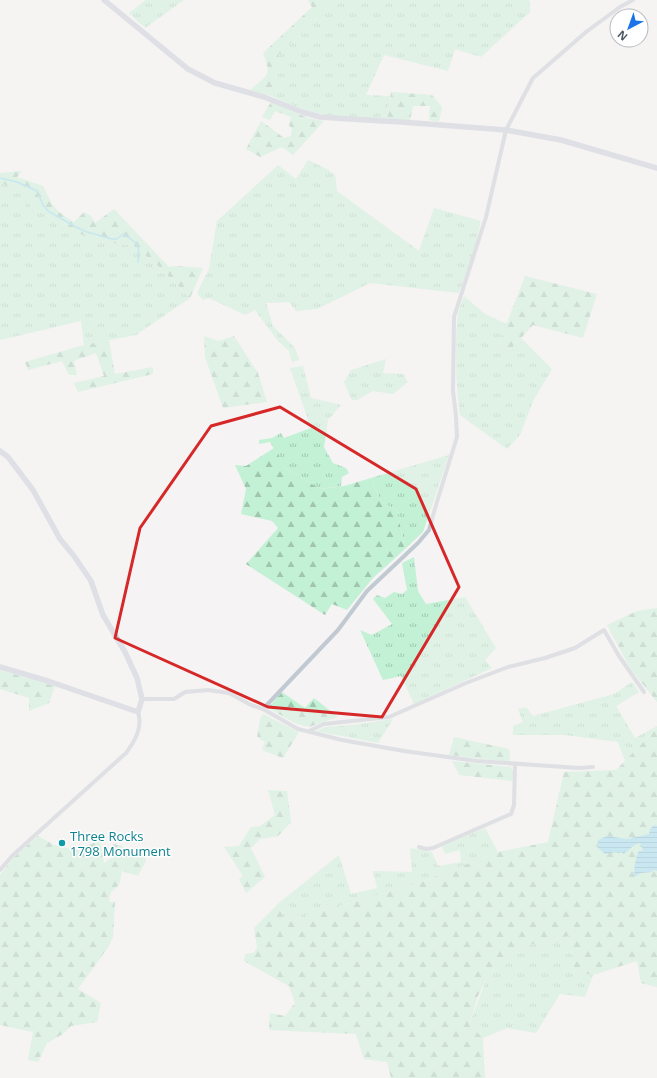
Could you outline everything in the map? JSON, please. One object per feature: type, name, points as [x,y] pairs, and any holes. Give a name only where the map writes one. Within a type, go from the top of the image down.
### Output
[{"type":"street","points":[[104,0],[188,69],[216,83],[264,97],[302,112],[320,117],[349,120],[401,122],[506,130],[561,140],[657,168]]},
{"type":"street","points":[[263,709],[338,630],[367,591],[418,543],[429,530],[457,437],[456,416],[452,391],[454,317],[486,217],[506,130],[533,78],[586,32],[620,7],[633,0]]},
{"type":"street","points":[[0,451],[8,457],[32,490],[60,539],[91,581],[103,615],[125,652],[137,678],[142,699],[138,712],[141,724],[126,753],[12,856],[0,870]]},
{"type":"street","points":[[309,731],[324,724],[389,717],[466,683],[508,667],[545,658],[575,648],[604,630],[619,656],[644,692]]},
{"type":"street","points":[[0,667],[48,681],[138,712]]},
{"type":"street","points":[[142,699],[174,699],[185,692],[208,690],[228,693],[251,705],[263,709],[298,729],[342,740],[404,751],[477,761],[515,765],[579,768],[593,767]]},
{"type":"street","points":[[419,847],[426,849],[434,848],[511,814],[514,805],[515,765]]},
{"type":"highlighted area","points":[[280,407],[416,489],[459,587],[382,717],[268,707],[115,638],[140,528],[211,426]]},
{"type":"green space","points":[[146,0],[184,0],[145,28],[129,13]]},
{"type":"green space","points":[[308,0],[335,0],[278,55],[281,64],[269,95],[250,90],[267,74],[268,70],[263,53],[312,7]]},
{"type":"green space","points":[[335,0],[528,0],[530,1],[530,12],[481,57],[455,49],[448,71],[384,55],[366,95],[390,96],[387,119],[350,117],[322,114],[307,110],[269,95],[281,64],[277,55]]},
{"type":"green space","points":[[391,92],[432,95],[442,107],[439,122],[429,120],[430,106],[413,106],[410,120],[387,119]]},
{"type":"green space","points":[[271,102],[308,118],[324,121],[293,155],[282,147],[260,157],[246,149],[261,121],[284,138],[291,136],[292,128],[289,126],[291,117],[275,111],[270,120],[262,117]]},
{"type":"green space","points":[[308,160],[327,169],[335,175],[337,191],[419,251],[434,208],[481,221],[474,251],[459,293],[370,283],[317,309],[296,311],[289,302],[266,303],[273,326],[295,348],[299,360],[292,362],[289,351],[278,341],[255,310],[245,315],[209,298],[203,300],[197,293],[209,269],[217,221],[278,165],[296,179]]},
{"type":"green space","points":[[22,171],[17,177],[43,186],[52,204],[59,212],[74,222],[84,212],[91,216],[95,223],[114,209],[169,267],[203,268],[190,298],[156,264],[134,246],[92,240],[29,206],[31,194],[0,184],[0,173]]},
{"type":"green space","points":[[0,184],[32,194],[29,206],[92,240],[134,246],[156,264],[190,298],[136,335],[84,345],[81,321],[0,340]]},
{"type":"green space","points":[[525,276],[597,294],[583,338],[533,325],[511,349],[498,346]]},
{"type":"green space","points":[[464,296],[485,314],[507,324],[498,346],[511,349],[521,338],[552,369],[533,401],[520,435],[507,449],[460,415],[457,391],[456,338],[458,314]]},
{"type":"green space","points":[[204,336],[219,341],[234,336],[258,373],[267,402],[223,408],[205,357]]},
{"type":"green space","points":[[109,340],[115,374],[153,367],[153,374],[78,392],[74,383],[104,376],[96,353],[74,361],[77,375],[69,375],[62,361],[28,370],[25,362],[84,345]]},
{"type":"green space","points":[[386,359],[383,373],[403,374],[408,382],[393,394],[373,391],[357,400],[352,400],[344,382],[351,370]]},
{"type":"green space","points":[[303,366],[311,398],[341,405],[328,420],[324,447],[333,463],[346,468],[349,473],[342,477],[341,486],[320,489],[285,468],[270,442],[259,444],[259,440],[272,438],[281,433],[284,438],[311,428],[290,368]]},
{"type":"green space","points":[[274,448],[285,468],[320,489],[344,486],[371,478],[381,502],[397,510],[405,549],[373,578],[347,610],[332,604],[325,615],[246,564],[278,528],[272,521],[241,514],[246,489],[235,465],[246,466]]},
{"type":"green space","points":[[449,455],[423,532],[405,549],[397,510],[381,502],[371,478]]},
{"type":"green space","points":[[414,557],[418,591],[426,604],[465,597],[496,648],[485,660],[492,668],[414,704],[401,676],[383,680],[360,630],[372,635],[392,624],[373,599],[377,595],[385,598],[394,592],[402,594],[407,590],[402,563]]},
{"type":"green space","points":[[657,608],[657,702],[630,668],[607,625],[637,611]]},
{"type":"green space","points":[[0,670],[55,686],[49,703],[29,711],[29,698],[0,689]]},
{"type":"green space","points":[[632,682],[639,692],[616,706],[635,738],[657,726],[657,728],[625,761],[618,742],[565,735],[513,735],[513,726],[523,722],[518,709],[526,707],[533,716],[614,694]]},
{"type":"green space","points":[[282,692],[305,708],[314,698],[338,717],[309,727],[295,723],[268,708]]},
{"type":"green space","points":[[263,714],[299,732],[283,758],[262,750],[265,742],[257,737],[260,719]]},
{"type":"green space","points":[[393,719],[378,743],[316,731],[326,727],[353,725]]},
{"type":"green space","points":[[657,728],[657,987],[641,983],[637,961],[593,975],[574,972],[571,935],[545,943],[518,946],[507,955],[487,978],[478,996],[469,1025],[483,1038],[485,1078],[391,1078],[387,1062],[364,1059],[356,1034],[269,1030],[270,1013],[285,1016],[295,1003],[289,986],[244,961],[245,954],[254,953],[257,947],[254,928],[280,902],[284,922],[424,881],[498,852],[548,842],[564,772],[616,770]]},
{"type":"green space","points":[[454,737],[509,749],[510,762],[449,755]]},
{"type":"green space","points":[[452,761],[511,767],[514,774],[512,781],[459,775]]},
{"type":"green space","points":[[268,790],[287,791],[291,822],[278,836],[260,839],[251,848],[265,877],[246,893],[239,879],[243,876],[224,847],[239,846],[251,827],[260,826],[275,815]]},
{"type":"green space","points":[[485,828],[498,852],[424,881],[284,922],[280,902],[339,855],[351,894],[377,888],[373,871],[412,872],[410,848],[432,852],[438,866],[461,862],[460,850],[445,854],[442,846]]},
{"type":"green space","points":[[38,836],[54,845],[81,851],[87,845],[100,841],[104,863],[115,856],[113,844],[123,846],[124,854],[128,857],[130,852],[144,853],[146,861],[138,876],[122,871],[119,885],[111,892],[109,902],[115,902],[113,937],[109,946],[78,989],[101,1003],[97,1022],[71,1026],[63,1034],[47,1043],[38,1062],[28,1060],[33,1032],[0,1025],[0,875],[13,858]]},
{"type":"green space","points":[[571,935],[574,972],[593,975],[585,997],[560,994],[536,1033],[507,1028],[483,1038],[469,1025],[487,978],[507,955],[518,946],[545,943]]},
{"type":"water","points":[[654,825],[657,826],[657,871],[654,870],[651,872],[641,873],[634,877],[639,851],[643,850],[640,843],[623,854],[622,852],[616,852],[605,854],[597,847],[598,840],[607,836],[627,839],[649,834],[650,829]]},
{"type":"waterway","points":[[0,178],[17,182],[37,191],[43,205],[48,211],[76,227],[87,232],[112,239],[117,239],[123,234],[137,245],[139,251],[138,262]]},
{"type":"place","name":"Three Rocks 1798 Monument","points":[[62,843]]}]
